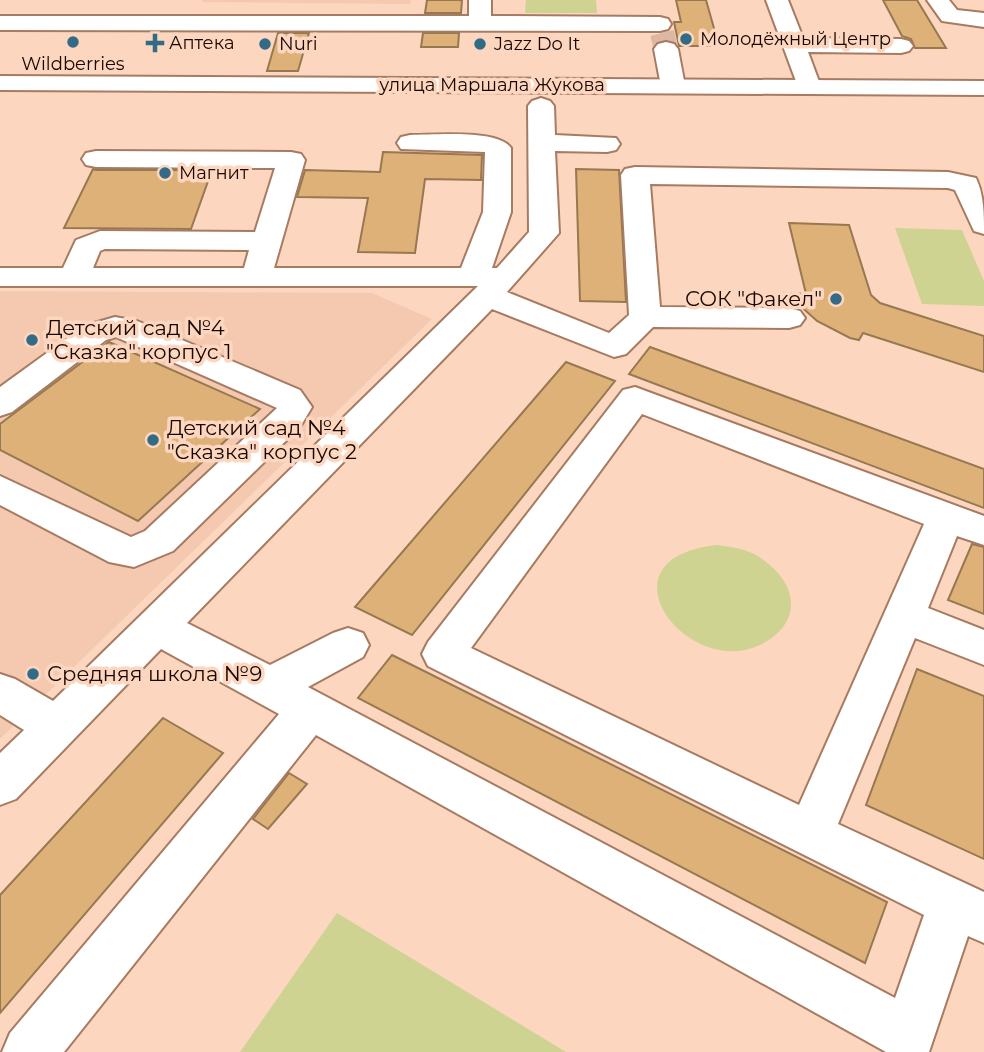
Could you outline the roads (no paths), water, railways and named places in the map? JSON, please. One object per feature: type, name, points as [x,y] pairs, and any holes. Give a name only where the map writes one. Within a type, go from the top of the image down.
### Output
[{"type":"main road","points":[[3,22],[21,0]]},
{"type":"main road","points":[[185,23],[195,0]]},
{"type":"main road","points":[[656,0],[673,86]]},
{"type":"main road","points":[[777,0],[808,87]]},
{"type":"main road","points":[[938,0],[950,16],[984,20]]},
{"type":"main road","points":[[3,22],[185,23],[333,11],[480,11],[663,35]]},
{"type":"main road","points":[[793,45],[901,46]]},
{"type":"main road","name":"улица Маршала Жукова","points":[[0,83],[984,107]]},
{"type":"main road","name":"улица Маршала Жукова","points":[[0,102],[541,106],[673,86],[984,88]]},
{"type":"main road","points":[[0,784],[278,504],[486,288],[544,233],[541,106]]},
{"type":"main road","points":[[410,143],[489,144],[498,148],[497,212],[486,288]]},
{"type":"main road","points":[[543,143],[607,144]]},
{"type":"main road","points":[[96,159],[291,160],[256,277]]},
{"type":"main road","points":[[645,317],[635,174],[948,180],[966,184],[984,225]]},
{"type":"main road","points":[[74,277],[87,246],[100,240],[267,241]]},
{"type":"main road","points":[[0,277],[411,278],[486,288],[614,347],[645,317],[789,318]]},
{"type":"main road","points":[[0,404],[95,333],[115,327],[126,328],[293,402],[295,407],[288,419],[159,541],[134,552],[113,547],[0,489]]},
{"type":"main road","points":[[156,627],[290,698],[906,1043],[968,911],[810,834],[443,654],[635,398],[965,524],[904,616],[810,834]]},
{"type":"main road","points":[[224,479],[278,504]]},
{"type":"main road","points":[[904,616],[984,648]]},
{"type":"main road","points":[[29,1052],[290,698],[348,645]]},
{"type":"main road","points":[[1,695],[57,727]]},
{"type":"tunnel","points":[[662,33],[666,49]]},
{"type":"place","name":"Молодёжный Центр","points":[[686,39]]},
{"type":"place","name":"Wildberries","points":[[73,42]]},
{"type":"place","name":"Аптека","points":[[155,43]]},
{"type":"place","name":"Nuri","points":[[265,44]]},
{"type":"place","name":"Jazz Do It","points":[[480,44]]},
{"type":"place","name":"Магнит","points":[[165,173]]},
{"type":"place","name":"СОК \"Факел\"","points":[[836,299]]},
{"type":"place","name":"Детский сад №4 \"Сказка\" корпус 1","points":[[32,340]]},
{"type":"place","name":"Детский сад №4 \"Сказка\" корпус 2","points":[[153,440]]},
{"type":"place","name":"Средняя школа №9","points":[[33,674]]}]
